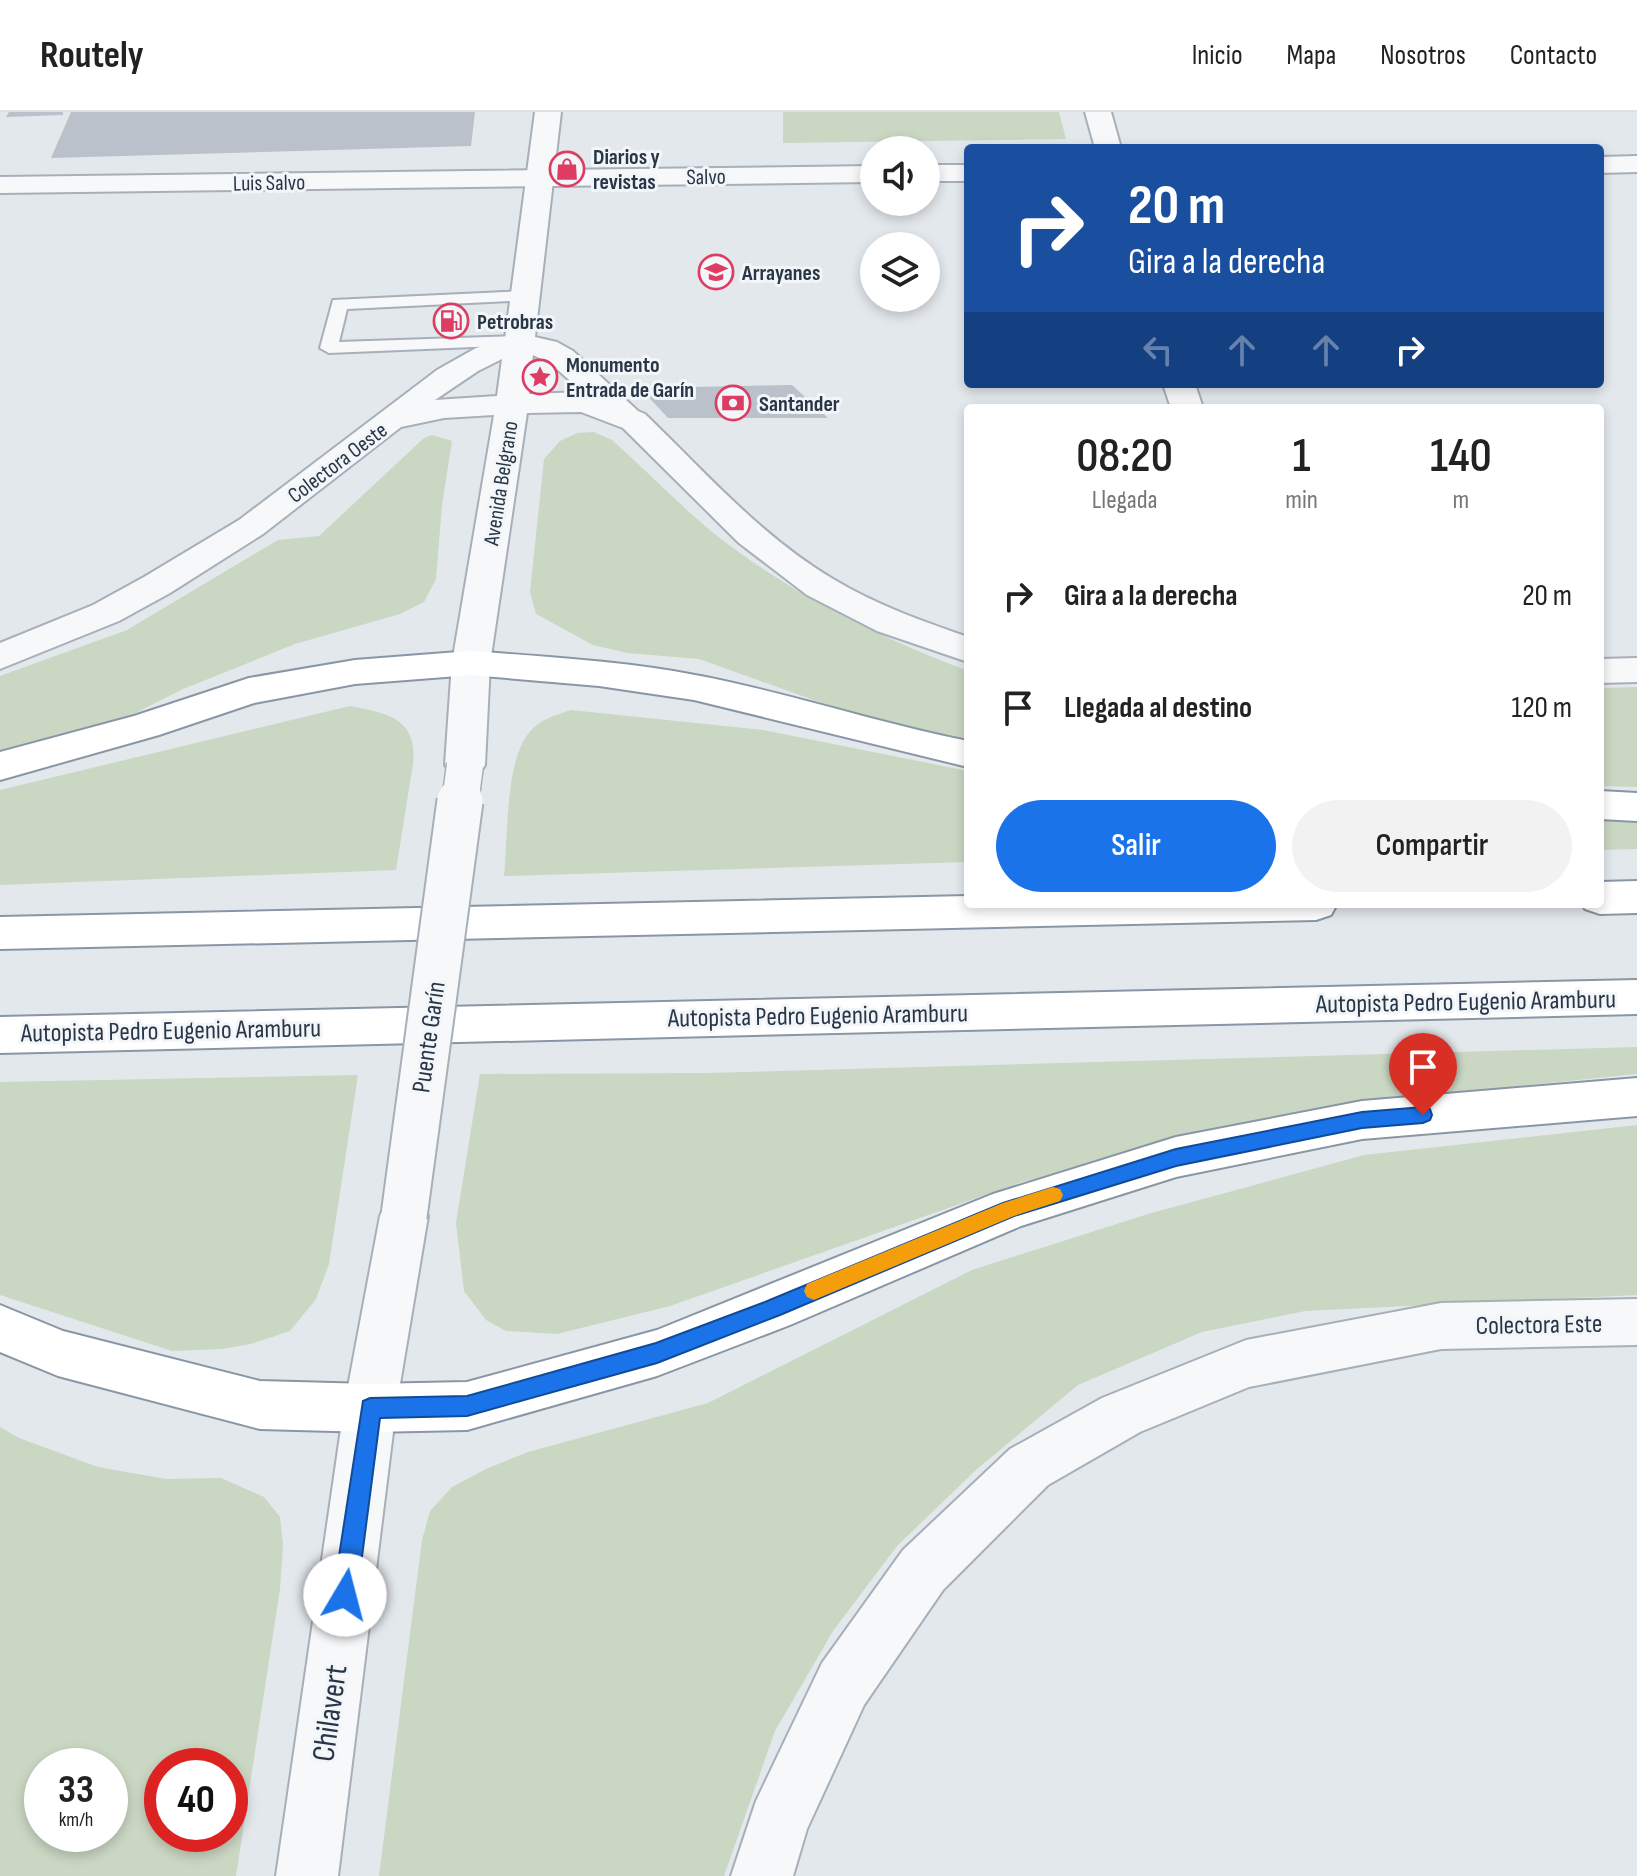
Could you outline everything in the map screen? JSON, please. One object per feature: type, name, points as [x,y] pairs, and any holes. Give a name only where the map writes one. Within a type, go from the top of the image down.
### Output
[{"type":"highway","points":[[0,766],[145,726],[249,691],[355,672],[471,663],[670,682],[797,710],[922,745],[964,753]]},
{"type":"highway","points":[[1604,805],[1637,807]]},
{"type":"highway","points":[[1604,898],[1637,897]]},
{"type":"highway","points":[[0,933],[1134,908]]},
{"type":"highway","name":"Autopista Pedro Eugenio Aramburu","points":[[0,1035],[1637,997]]},
{"type":"highway","points":[[0,1328],[58,1353],[260,1405],[370,1408],[467,1406],[657,1353],[772,1309],[1010,1209],[1176,1157],[1362,1120],[1637,1097]]},
{"type":"street","name":"Avenida Belgrano","points":[[471,663],[512,404],[548,112]]},
{"type":"street","points":[[1098,112],[1107,144]]},
{"type":"street","points":[[1604,165],[1637,164]]},
{"type":"street","points":[[940,173],[964,173]]},
{"type":"street","name":"Salvo","points":[[539,178],[860,174]]},
{"type":"street","name":"Luis Salvo","points":[[0,185],[539,178]]},
{"type":"street","points":[[390,420],[458,367],[519,343],[548,348],[634,421]]},
{"type":"street","name":"Colectora Oeste","points":[[0,657],[106,613],[157,585],[251,527],[390,420],[444,408],[585,402],[634,421],[751,536],[820,587],[890,623],[964,649]]},
{"type":"street","name":"Puente Garín","points":[[370,1408],[404,1216],[465,765],[471,663]]},
{"type":"street","points":[[1604,671],[1637,670]]},
{"type":"street","name":"Colectora Este","points":[[762,1876],[778,1823],[843,1684],[923,1570],[1029,1467],[1121,1415],[1246,1364],[1441,1326],[1637,1322]]},
{"type":"street","name":"Chilavert","points":[[307,1876],[370,1408]]},
{"type":"lane","points":[[519,343],[329,348],[339,304],[525,296]]},
{"type":"green space","points":[[783,112],[1059,112],[1066,139],[940,141],[940,136],[860,136],[860,142],[783,143]]},
{"type":"green space","points":[[594,432],[612,440],[716,535],[805,595],[869,629],[964,669],[964,741],[830,706],[699,659],[627,653],[593,645],[536,614],[530,592],[544,459],[560,441],[577,433]]},
{"type":"green space","points":[[432,435],[452,441],[442,505],[436,579],[424,602],[400,614],[295,644],[183,689],[110,726],[0,754],[0,676],[127,630],[278,540],[319,536],[424,438]]},
{"type":"green space","points":[[1637,687],[1637,787],[1604,786],[1604,688]]},
{"type":"green space","points":[[350,706],[388,715],[405,727],[410,737],[413,764],[396,870],[0,885],[0,790]]},
{"type":"green space","points":[[571,710],[763,730],[964,770],[964,862],[504,876],[515,764],[528,734],[553,716]]},
{"type":"green space","points":[[1604,815],[1637,816],[1637,849],[1604,850]]},
{"type":"green space","points":[[1637,1047],[1637,1074],[1355,1103],[1022,1182],[670,1306],[557,1334],[506,1331],[486,1320],[464,1291],[456,1223],[480,1074],[707,1073]]},
{"type":"green space","points":[[358,1075],[329,1264],[316,1299],[290,1331],[251,1344],[222,1349],[172,1351],[0,1295],[0,1082]]},
{"type":"green space","points":[[1637,1125],[1637,1295],[1305,1311],[1202,1332],[1078,1385],[977,1469],[897,1546],[833,1631],[775,1731],[724,1876],[379,1876],[422,1540],[430,1511],[452,1487],[528,1452],[708,1403],[972,1270],[1148,1214],[1364,1155]]},
{"type":"green space","points":[[0,1427],[19,1438],[98,1467],[166,1479],[221,1478],[264,1497],[280,1517],[283,1545],[280,1589],[248,1798],[248,1748],[144,1748],[144,1852],[240,1852],[236,1876],[0,1876]]},
{"type":"building","points":[[9,112],[63,112],[63,115],[6,117]]},
{"type":"building","points":[[71,112],[475,112],[471,146],[51,158]]},
{"type":"building","name":"Santander","points":[[792,385],[828,418],[668,418],[640,388]]},
{"type":"slow traffic","points":[[814,1291],[1010,1209],[1053,1195]]},
{"type":"place","name":"Diarios y revistas","points":[[567,169]]},
{"type":"place","name":"Arrayanes","points":[[716,272]]},
{"type":"place","name":"Petrobras","points":[[451,321]]},
{"type":"place","name":"Monumento Entrada de Garín","points":[[540,377]]},
{"type":"place","name":"Santander","points":[[733,403]]},
{"type":"route","points":[[345,1595],[370,1408],[467,1406],[657,1353],[772,1309],[1010,1209],[1176,1157],[1362,1120],[1423,1115]]}]
